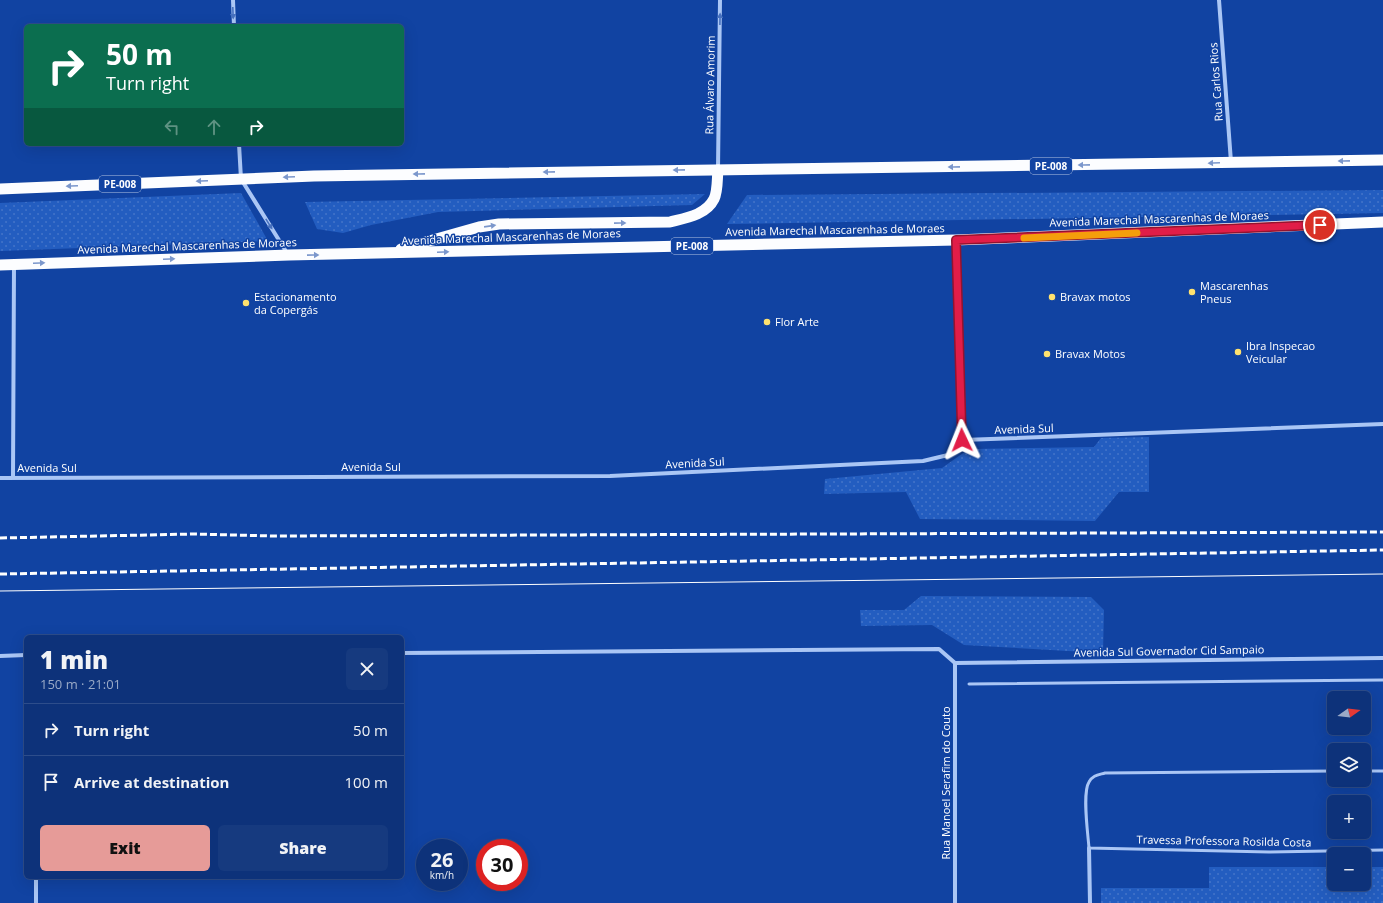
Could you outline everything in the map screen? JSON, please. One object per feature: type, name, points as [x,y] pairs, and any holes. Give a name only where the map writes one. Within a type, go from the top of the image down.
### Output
[{"type":"highway","name":"PE-008","points":[[0,189],[314,176],[1383,160]]},
{"type":"highway","points":[[385,254],[479,227],[499,224],[670,222],[688,218],[706,208],[715,198],[718,170]]},
{"type":"highway","name":"Avenida Marechal Mascarenhas de Moraes","points":[[0,265],[289,255],[956,240],[1383,222]]},
{"type":"street","points":[[233,0],[234,24]]},
{"type":"street","name":"Rua Álvaro Amorim","points":[[718,170],[720,0]]},
{"type":"street","name":"Rua Carlos Rios","points":[[1219,0],[1231,162]]},
{"type":"street","points":[[239,146],[241,180],[289,255]]},
{"type":"street","points":[[956,240],[962,440]]},
{"type":"street","points":[[12,477],[14,264]]},
{"type":"street","name":"Avenida Sul","points":[[0,478],[610,476],[923,461],[948,454],[962,440],[1383,424]]},
{"type":"street","points":[[404,653],[939,649],[954,663]]},
{"type":"street","points":[[0,656],[24,655]]},
{"type":"street","name":"Avenida Sul Governador Cid Sampaio","points":[[954,663],[1383,658]]},
{"type":"street","name":"Rua Manoel Serafim do Couto","points":[[954,663],[954,903]]},
{"type":"street","points":[[1089,848],[1090,903]]},
{"type":"street","points":[[36,879],[36,903]]},
{"type":"lane","points":[[969,684],[1383,680]]},
{"type":"lane","points":[[1089,848],[1086,795],[1088,782],[1095,775],[1105,773],[1327,771]]},
{"type":"lane","points":[[1371,771],[1383,771]]},
{"type":"lane","name":"Travessa Professora Rosilda Costa","points":[[1089,848],[1269,852],[1383,850]]},
{"type":"shaded area","points":[[1383,190],[1383,213],[727,224],[747,195]]},
{"type":"shaded area","points":[[241,193],[268,241],[0,251],[0,203]]},
{"type":"shaded area","points":[[705,194],[692,205],[438,212],[371,225],[343,233],[317,229],[305,202]]},
{"type":"shaded area","points":[[1149,437],[1149,492],[1119,492],[1095,521],[920,519],[906,492],[824,494],[825,479],[942,468],[966,451],[973,449],[1094,447],[1101,438]]},
{"type":"shaded area","points":[[921,596],[1091,597],[1104,610],[1103,653],[964,645],[932,625],[861,626],[860,610],[904,610]]},
{"type":"shaded area","points":[[1209,867],[1327,867],[1327,891],[1371,891],[1371,867],[1383,867],[1383,903],[1101,903],[1101,888],[1209,888]]},
{"type":"tram line","points":[[0,591],[1383,574]]},
{"type":"railway","points":[[0,538],[195,534],[273,536],[1383,532]]},
{"type":"railway","points":[[0,574],[1383,550]]},
{"type":"slow traffic","points":[[1024,238],[1137,233]]},
{"type":"place","name":"Mascarenhas Pneus","points":[[1192,292]]},
{"type":"place","name":"Bravax motos","points":[[1052,297]]},
{"type":"place","name":"Estacionamento da Copergás","points":[[246,303]]},
{"type":"place","name":"Flor Arte","points":[[767,322]]},
{"type":"place","name":"Ibra Inspecao Veicular","points":[[1238,352]]},
{"type":"place","name":"Bravax Motos","points":[[1047,354]]},
{"type":"route","points":[[962,440],[956,240],[1320,225]]}]
